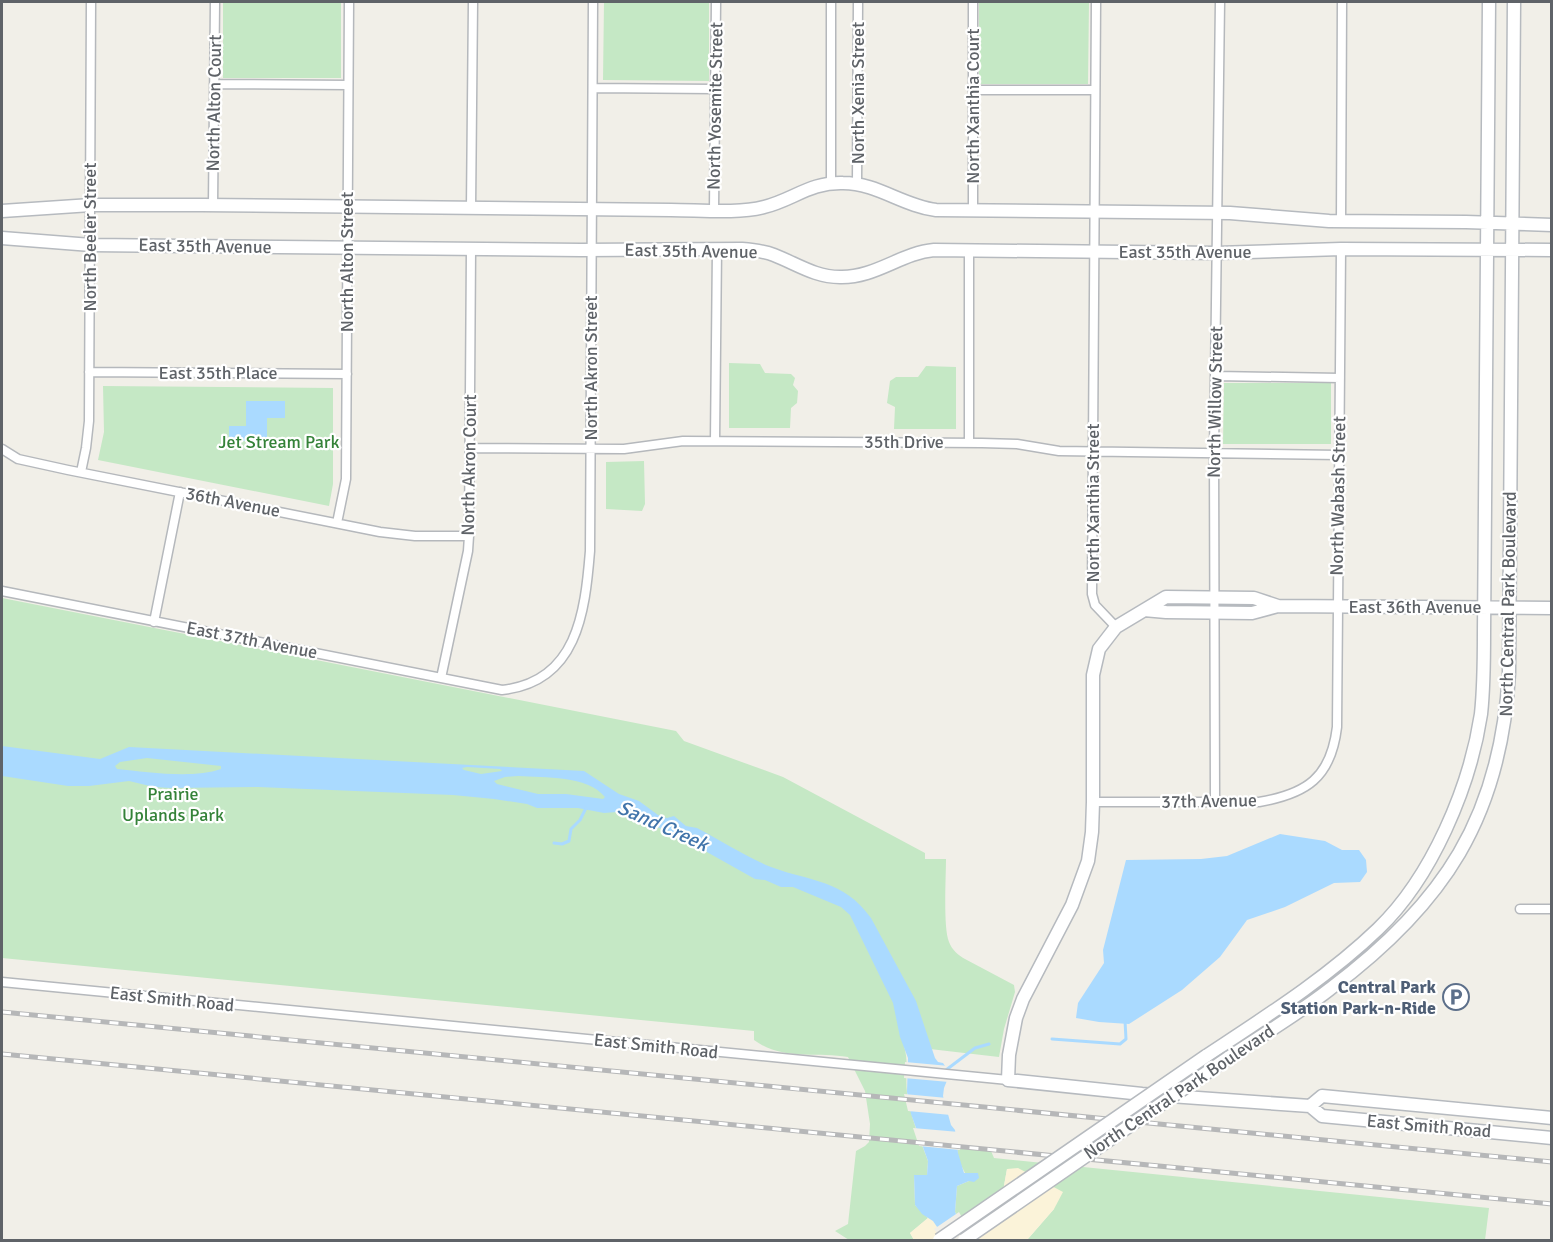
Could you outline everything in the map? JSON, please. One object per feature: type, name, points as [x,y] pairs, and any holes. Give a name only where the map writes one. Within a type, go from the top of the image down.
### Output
[{"type":"street","name":"North Beeler Street","points":[[81,472],[89,421],[91,2]]},
{"type":"street","name":"North Alton Court","points":[[213,205],[215,2]]},
{"type":"street","name":"North Alton Street","points":[[337,523],[346,479],[349,2]]},
{"type":"street","points":[[471,208],[473,2]]},
{"type":"street","name":"North Akron Street","points":[[502,690],[532,684],[549,673],[562,660],[572,643],[581,615],[588,580],[591,449],[593,2]]},
{"type":"street","name":"North Yosemite Street","points":[[714,210],[716,2]]},
{"type":"street","name":"North Xenia Street","points":[[831,2],[831,184]]},
{"type":"street","name":"North Xenia Street","points":[[857,184],[858,2]]},
{"type":"street","name":"North Xanthia Court","points":[[972,2],[973,210]]},
{"type":"street","name":"North Xanthia Street","points":[[1096,2],[1092,594],[1095,605],[1116,627]]},
{"type":"street","name":"North Willow Street","points":[[1215,802],[1214,453],[1220,2]]},
{"type":"street","points":[[1341,221],[1342,2]]},
{"type":"street","name":"North Central Park Boulevard","points":[[939,1240],[1277,1009],[1347,956],[1384,922],[1414,884],[1447,825],[1473,751],[1482,699],[1485,608],[1489,2]]},
{"type":"street","name":"North Central Park Boulevard","points":[[964,1240],[1329,990],[1372,956],[1410,920],[1452,868],[1481,811],[1498,761],[1508,696],[1514,2]]},
{"type":"street","points":[[214,84],[348,85]]},
{"type":"street","points":[[593,88],[715,89]]},
{"type":"street","points":[[973,90],[1095,90]]},
{"type":"street","name":"East 35th Avenue","points":[[2,211],[91,205],[714,210],[761,208],[778,203],[812,187],[857,184],[880,190],[918,207],[936,210],[1217,213],[1341,221],[1551,225]]},
{"type":"street","name":"East 35th Avenue","points":[[2,238],[91,246],[757,250],[809,271],[839,277],[870,273],[906,256],[924,251],[1217,253],[1341,249],[1551,250]]},
{"type":"street","name":"North Akron Court","points":[[441,678],[469,537],[471,249]]},
{"type":"street","points":[[715,441],[717,249]]},
{"type":"street","name":"North Wabash Street","points":[[1319,776],[1332,751],[1337,727],[1341,249]]},
{"type":"street","points":[[969,251],[969,442]]},
{"type":"street","name":"East 35th Place","points":[[89,372],[347,374]]},
{"type":"street","points":[[1216,376],[1340,378]]},
{"type":"street","name":"35th Drive","points":[[470,448],[637,448],[671,441],[969,442],[1004,443],[1046,450],[1339,455]]},
{"type":"street","name":"36th Avenue","points":[[2,449],[18,459],[337,523],[402,535],[469,537]]},
{"type":"street","points":[[154,622],[180,492]]},
{"type":"street","name":"East 37th Avenue","points":[[2,591],[502,690]]},
{"type":"street","name":"East 36th Avenue","points":[[1116,627],[1166,597],[1254,598],[1278,606]]},
{"type":"street","name":"East 36th Avenue","points":[[1144,610],[1252,613],[1278,606],[1551,608]]},
{"type":"street","points":[[1008,1080],[1012,1035],[1020,1009],[1072,905],[1083,877],[1090,846],[1093,802],[1093,669],[1099,649],[1116,627]]},
{"type":"street","name":"37th Avenue","points":[[1093,802],[1258,802],[1284,798],[1305,788],[1319,776]]},
{"type":"street","points":[[1520,909],[1551,909]]},
{"type":"street","name":"East Smith Road","points":[[2,982],[1142,1094],[1310,1106],[1322,1116],[1551,1138]]},
{"type":"street","name":"East Smith Road","points":[[1310,1106],[1322,1096],[1551,1118]]},
{"type":"green space","points":[[223,2],[341,2],[341,78],[223,78]]},
{"type":"green space","points":[[604,2],[709,2],[709,81],[603,80]]},
{"type":"green space","points":[[979,2],[1089,2],[1088,84],[979,84]]},
{"type":"green space","points":[[729,363],[760,364],[765,373],[791,374],[795,378],[793,385],[798,391],[797,403],[791,408],[790,428],[729,428]]},
{"type":"green space","points":[[926,366],[956,367],[956,429],[894,429],[895,407],[887,403],[890,381],[896,377],[918,377]]},
{"type":"green space","points":[[1224,383],[1331,383],[1331,444],[1223,444]]},
{"type":"green space","name":"Jet Stream Park","points":[[103,386],[333,388],[333,484],[329,506],[98,460],[104,432]]},
{"type":"green space","points":[[644,461],[645,504],[642,511],[606,509],[606,462]]},
{"type":"green space","name":"Prairie Uplands Park","points":[[2,598],[676,731],[684,741],[783,777],[925,853],[925,859],[946,859],[945,914],[950,945],[962,957],[1014,985],[1015,992],[1004,1029],[999,1057],[904,1046],[908,1102],[928,1161],[927,1175],[914,1175],[915,1205],[928,1218],[910,1233],[914,1240],[849,1240],[835,1231],[848,1224],[856,1151],[869,1142],[870,1124],[865,1091],[848,1057],[776,1051],[754,1040],[754,1031],[2,958]]},
{"type":"green space","points":[[957,1148],[991,1151],[994,1158],[1489,1208],[1485,1240],[1027,1240],[1054,1209],[1007,1169],[1003,1191],[960,1220],[955,1212],[957,1186],[969,1181],[959,1161]]},
{"type":"sand","points":[[1018,1168],[1063,1192],[1054,1209],[1027,1240],[971,1240],[960,1220],[1003,1191],[1007,1169]]},
{"type":"sand","points":[[928,1218],[933,1221],[946,1240],[914,1240],[910,1233]]},
{"type":"water","points":[[246,401],[285,401],[285,418],[267,418],[267,441],[229,441],[229,426],[246,426]]},
{"type":"water","name":"Sand Creek","points":[[2,746],[100,759],[129,747],[584,771],[619,794],[639,801],[658,815],[667,818],[674,816],[686,826],[697,828],[771,867],[838,889],[860,905],[871,918],[916,1001],[935,1058],[938,1062],[943,1063],[950,1073],[943,1096],[951,1125],[955,1130],[958,1153],[964,1173],[978,1173],[979,1178],[974,1182],[969,1181],[957,1186],[955,1212],[971,1240],[946,1240],[933,1221],[922,1214],[915,1205],[914,1175],[927,1175],[928,1161],[911,1114],[907,1092],[908,1058],[900,1037],[893,1003],[850,915],[841,907],[793,887],[781,887],[765,880],[755,879],[673,833],[617,812],[604,813],[578,808],[537,808],[527,804],[453,795],[258,787],[171,788],[154,787],[129,781],[68,786],[2,776]],"holes":[[[147,758],[221,766],[221,769],[197,774],[170,774],[117,769],[115,766],[120,762]],[[462,768],[500,769],[502,771],[481,774]],[[505,777],[577,781],[597,790],[605,797],[603,799],[566,794],[538,794],[497,784],[494,781]]]},
{"type":"water","points":[[1280,834],[1325,841],[1342,850],[1359,850],[1366,860],[1367,872],[1360,882],[1334,883],[1285,907],[1247,920],[1220,957],[1182,990],[1129,1024],[1076,1018],[1078,1003],[1104,963],[1103,950],[1126,860],[1201,859],[1227,856]]},
{"type":"pier","points":[[905,1062],[949,1066],[953,1073],[949,1082],[904,1078]]},
{"type":"pier","points":[[904,1094],[947,1098],[951,1115],[908,1111]]},
{"type":"pier","points":[[913,1128],[959,1132],[960,1150],[919,1146]]},
{"type":"pier","points":[[959,1212],[974,1240],[942,1240],[934,1229]]},
{"type":"waterway","points":[[554,843],[562,844],[569,841],[571,829],[580,820],[586,808]]},
{"type":"waterway","points":[[1052,1039],[1120,1044],[1126,1039],[1125,1021]]},
{"type":"waterway","points":[[946,1070],[975,1048],[989,1044]]},
{"type":"railway","points":[[2,1012],[1552,1162]]},
{"type":"railway","points":[[2,1054],[1552,1204]]},
{"type":"place","name":"Central Park Station Park-n-Ride","points":[[1456,997]]}]
